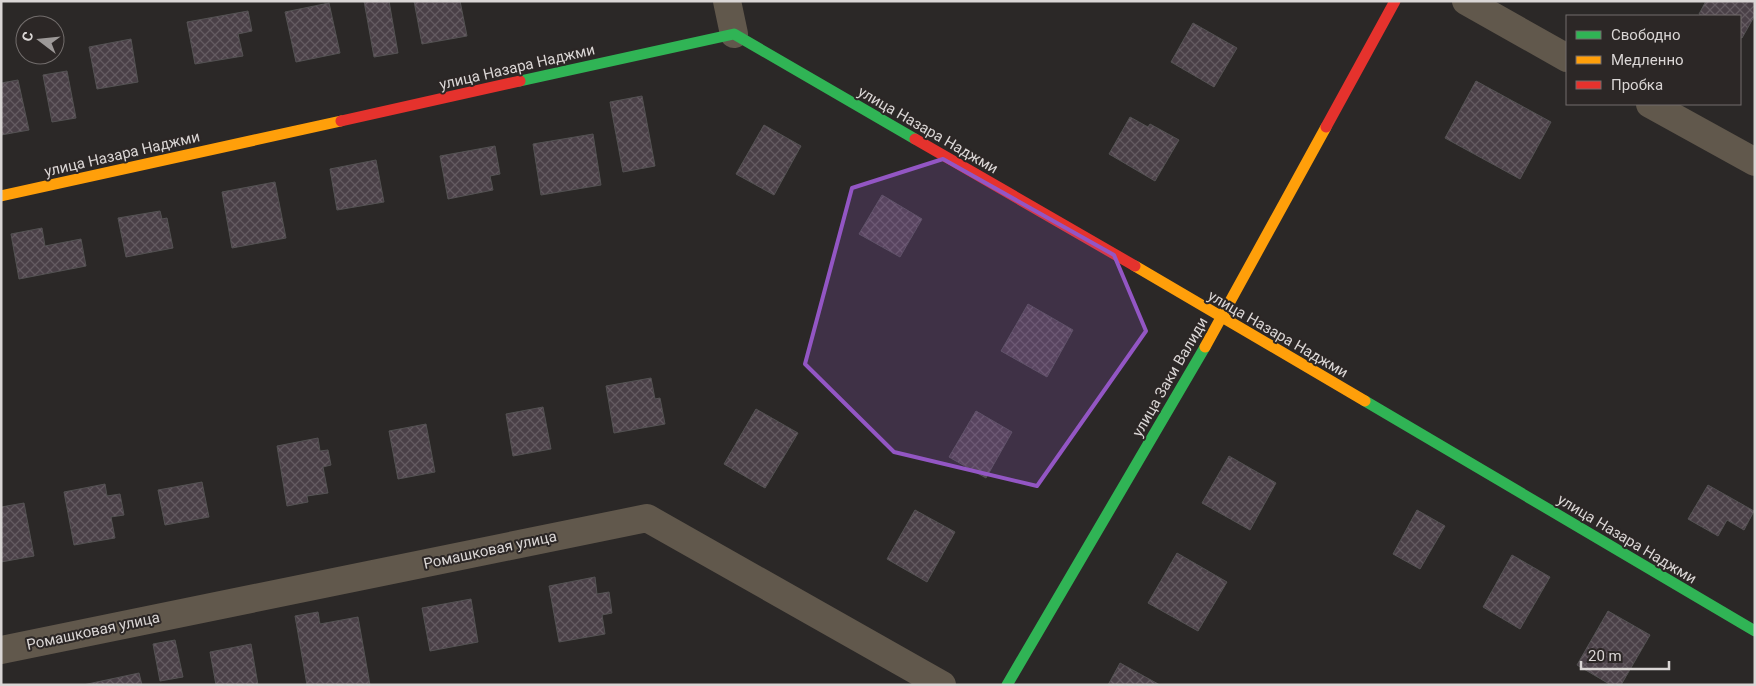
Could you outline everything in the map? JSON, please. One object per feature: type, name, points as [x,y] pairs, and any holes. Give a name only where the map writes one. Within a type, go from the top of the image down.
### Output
[{"type":"street","points":[[727,1],[734,34]]},
{"type":"street","name":"улица Заки Валиди","points":[[1007,685],[1222,317],[1395,1]]},
{"type":"street","points":[[1466,1],[1566,57]]},
{"type":"street","name":"улица Назара Наджми","points":[[1,196],[734,34],[1222,317],[1755,632]]},
{"type":"street","points":[[1652,105],[1755,162]]},
{"type":"street","name":"Ромашковая улица","points":[[1,650],[647,518],[942,685]]},
{"type":"highlighted area","points":[[943,159],[1114,255],[1146,331],[1037,486],[894,452],[805,364],[852,188]]},
{"type":"building","points":[[364,1],[389,1],[398,53],[374,57]]},
{"type":"building","points":[[414,1],[460,1],[467,36],[422,44]]},
{"type":"building","points":[[1706,1],[1755,1],[1755,15],[1742,38],[1741,15],[1699,14]]},
{"type":"building","points":[[329,3],[340,53],[296,62],[285,12]]},
{"type":"building","points":[[248,11],[252,31],[238,34],[243,56],[195,64],[187,22]]},
{"type":"building","points":[[1193,23],[1237,48],[1214,87],[1171,62]]},
{"type":"building","points":[[131,39],[138,82],[97,89],[89,47]]},
{"type":"building","points":[[67,71],[76,118],[52,122],[43,75]]},
{"type":"building","points":[[18,80],[29,130],[1,135],[1,83]]},
{"type":"building","points":[[1476,81],[1551,122],[1520,179],[1445,138]]},
{"type":"building","points":[[642,96],[655,166],[623,172],[610,102]]},
{"type":"building","points":[[1130,117],[1148,127],[1150,124],[1179,140],[1155,181],[1109,154]]},
{"type":"building","points":[[764,125],[801,146],[774,195],[736,174]]},
{"type":"building","points":[[593,134],[601,185],[541,195],[533,144]]},
{"type":"building","points":[[495,146],[500,174],[490,176],[493,190],[448,199],[440,156]]},
{"type":"building","points":[[376,160],[384,202],[337,210],[330,169]]},
{"type":"building","points":[[275,182],[286,238],[232,248],[222,192]]},
{"type":"building","points":[[882,195],[922,219],[900,257],[859,234]]},
{"type":"building","points":[[160,211],[162,219],[167,218],[173,248],[126,257],[118,218]]},
{"type":"building","points":[[42,228],[45,246],[81,239],[86,266],[19,279],[11,234]]},
{"type":"building","points":[[1028,304],[1073,330],[1047,377],[1001,351]]},
{"type":"building","points":[[651,378],[655,399],[660,398],[665,424],[614,433],[606,386]]},
{"type":"building","points":[[543,407],[551,449],[513,456],[506,414]]},
{"type":"building","points":[[756,409],[798,433],[765,488],[724,464]]},
{"type":"building","points":[[976,411],[1012,432],[986,478],[949,457]]},
{"type":"building","points":[[426,424],[435,472],[398,479],[389,431]]},
{"type":"building","points":[[318,438],[320,451],[328,450],[331,465],[323,467],[328,493],[307,496],[308,502],[287,506],[277,446]]},
{"type":"building","points":[[1229,456],[1276,483],[1250,530],[1202,503]]},
{"type":"building","points":[[202,482],[209,517],[165,525],[158,490]]},
{"type":"building","points":[[105,484],[107,496],[120,494],[124,515],[111,517],[115,538],[74,545],[64,492]]},
{"type":"building","points":[[1708,485],[1754,511],[1744,530],[1727,520],[1718,536],[1688,519]]},
{"type":"building","points":[[24,503],[34,556],[1,562],[1,507]]},
{"type":"building","points":[[915,510],[955,532],[927,582],[887,559]]},
{"type":"building","points":[[1417,510],[1445,526],[1420,569],[1393,554]]},
{"type":"building","points":[[1177,553],[1227,582],[1198,631],[1148,603]]},
{"type":"building","points":[[1512,555],[1550,577],[1520,629],[1483,607]]},
{"type":"building","points":[[595,577],[597,594],[609,592],[612,613],[602,615],[605,634],[559,642],[549,586]]},
{"type":"building","points":[[471,599],[478,642],[430,651],[422,608]]},
{"type":"building","points":[[1608,611],[1650,635],[1621,685],[1611,685],[1577,665]]},
{"type":"building","points":[[318,612],[320,624],[358,617],[370,685],[307,685],[295,616]]},
{"type":"building","points":[[175,640],[183,677],[160,681],[153,644]]},
{"type":"building","points":[[251,644],[258,685],[216,685],[210,652]]},
{"type":"building","points":[[1120,663],[1160,685],[1108,685]]},
{"type":"building","points":[[139,673],[142,685],[83,685]]},
{"type":"traffic: fast","points":[[520,81],[734,34],[915,139]]},
{"type":"traffic: fast","points":[[1007,685],[1205,347]]},
{"type":"traffic: fast","points":[[1365,401],[1755,631]]},
{"type":"traffic: slow","points":[[1,196],[341,121]]},
{"type":"traffic: slow","points":[[1205,347],[1326,127]]},
{"type":"traffic: slow","points":[[1135,266],[1365,401]]},
{"type":"traffic: jam","points":[[1326,127],[1395,1]]},
{"type":"traffic: jam","points":[[341,121],[520,81]]},
{"type":"traffic: jam","points":[[915,139],[1135,266]]}]
